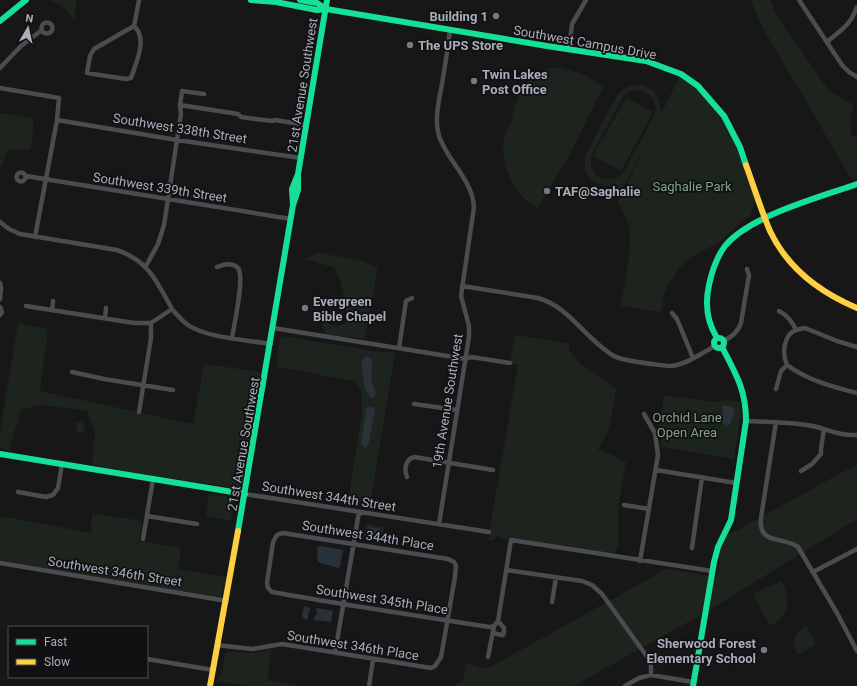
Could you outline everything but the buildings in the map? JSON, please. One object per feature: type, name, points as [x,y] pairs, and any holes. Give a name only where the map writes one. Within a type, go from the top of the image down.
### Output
[{"type":"main road","points":[[0,21],[26,0]]},
{"type":"main road","points":[[251,0],[276,2],[316,10],[326,9]]},
{"type":"main road","points":[[300,0],[317,3],[326,9]]},
{"type":"main road","name":"21st Avenue Southwest","points":[[210,686],[227,601],[293,205],[296,200],[299,182],[298,174],[327,0]]},
{"type":"main road","name":"Southwest Campus Drive","points":[[326,9],[646,61],[681,74],[698,86],[724,116],[740,147],[775,242],[793,267],[816,287],[857,308]]},
{"type":"main road","points":[[693,684],[712,572],[718,547],[731,520],[746,421],[746,406],[743,389],[722,347],[724,341],[722,338],[717,338],[712,331],[709,321],[707,303],[708,284],[713,265],[723,247],[742,230],[766,217],[857,184]]},
{"type":"main road","points":[[717,338],[714,341],[715,346],[718,348],[722,347]]},
{"type":"main road","name":"Southwest 344th Street","points":[[0,454],[245,494]]},
{"type":"street","points":[[134,26],[140,33],[140,45],[130,78],[126,79],[87,73],[90,56],[94,49],[134,26],[139,0]]},
{"type":"street","points":[[569,49],[572,24],[586,0]]},
{"type":"street","points":[[801,0],[842,65],[857,77]]},
{"type":"street","points":[[828,41],[847,26],[857,7]]},
{"type":"street","points":[[0,68],[21,46],[42,30]]},
{"type":"street","name":"19th Avenue Southwest","points":[[439,524],[466,359],[469,329],[462,301],[462,286],[474,200],[468,184],[441,141],[437,126],[438,106],[450,30]]},
{"type":"street","points":[[0,88],[59,98],[57,120],[35,237]]},
{"type":"street","points":[[146,266],[158,244],[164,225],[182,114],[180,105],[182,91],[204,94]]},
{"type":"street","points":[[180,105],[238,114],[241,117],[306,125]]},
{"type":"street","name":"Southwest 338th Street","points":[[57,120],[177,140],[301,158]]},
{"type":"street","name":"Southwest 339th Street","points":[[26,176],[291,219]]},
{"type":"street","points":[[0,222],[9,229],[20,234],[117,250],[128,254],[146,266],[153,274],[172,309],[180,318],[196,329],[219,336],[271,344]]},
{"type":"street","points":[[217,267],[226,264],[232,265],[236,267],[240,273],[240,286],[232,338]]},
{"type":"street","points":[[724,341],[735,334],[741,323],[749,275],[747,269]]},
{"type":"street","points":[[0,283],[0,299]]},
{"type":"street","points":[[462,286],[527,296],[548,301],[563,310],[602,348],[619,358],[672,366],[683,364],[715,346]]},
{"type":"street","points":[[399,348],[406,301],[412,298]]},
{"type":"street","points":[[52,310],[53,301]]},
{"type":"street","points":[[26,306],[134,323],[151,324],[172,309]]},
{"type":"street","points":[[0,307],[2,312],[0,315]]},
{"type":"street","points":[[105,318],[106,308]]},
{"type":"street","points":[[779,311],[784,313],[792,321],[796,330]]},
{"type":"street","points":[[672,313],[677,319],[693,358]]},
{"type":"street","points":[[139,412],[151,338],[151,324]]},
{"type":"street","points":[[273,328],[466,359],[471,357],[510,363]]},
{"type":"street","points":[[857,347],[837,341],[805,328],[796,330],[789,334],[786,341],[784,355],[787,366],[800,373],[826,384],[857,393]]},
{"type":"street","points":[[776,389],[781,371],[787,366]]},
{"type":"street","points":[[72,372],[104,379],[173,390]]},
{"type":"street","points":[[414,404],[457,410]]},
{"type":"street","points":[[640,561],[658,455],[657,441],[652,426],[644,414]]},
{"type":"street","points":[[746,421],[795,424],[824,429],[849,436],[857,435]]},
{"type":"street","points":[[776,422],[760,523],[765,534],[773,540],[790,542],[794,544],[802,553],[857,649]]},
{"type":"street","points":[[801,471],[812,464],[821,454],[820,449],[824,429]]},
{"type":"street","points":[[407,477],[406,465],[412,458],[493,470]]},
{"type":"street","points":[[18,492],[46,497],[53,496],[58,488],[62,464]]},
{"type":"street","points":[[656,470],[736,483]]},
{"type":"street","points":[[692,548],[702,478]]},
{"type":"street","points":[[143,539],[153,479]]},
{"type":"street","name":"Southwest 344th Street","points":[[245,494],[489,532]]},
{"type":"street","points":[[624,505],[649,509]]},
{"type":"street","points":[[335,653],[359,512]]},
{"type":"street","points":[[147,516],[197,524]]},
{"type":"street","name":"Southwest 344th Place","points":[[268,588],[274,542],[277,535],[283,533],[448,559],[455,563],[455,577],[448,621]]},
{"type":"street","points":[[488,657],[494,626],[498,621],[511,540],[712,572]]},
{"type":"street","points":[[813,572],[857,549]]},
{"type":"street","name":"Southwest 346th Street","points":[[0,563],[227,601]]},
{"type":"street","points":[[506,570],[582,581],[592,585],[599,591],[648,658],[652,675]]},
{"type":"street","points":[[552,602],[556,578]]},
{"type":"street","name":"Southwest 345th Place","points":[[268,588],[272,592],[343,604],[490,628],[494,626]]},
{"type":"street","name":"Southwest 346th Place","points":[[218,645],[252,649],[282,644],[373,660],[431,668],[437,665],[441,657],[448,621]]},
{"type":"street","points":[[493,632],[499,635],[503,635],[504,633],[504,628],[498,621]]},
{"type":"street","points":[[852,640],[857,638]]},
{"type":"street","points":[[148,659],[213,670]]},
{"type":"street","points":[[369,686],[373,660]]},
{"type":"street","points":[[625,686],[639,678],[652,675],[693,684]]},
{"type":"green space","points":[[48,0],[77,0],[74,22],[70,14],[64,8],[57,3]]},
{"type":"green space","points":[[751,0],[770,0],[775,13],[829,91],[854,105],[850,118],[851,134],[857,139],[857,179],[852,180],[759,21]]},
{"type":"green space","points":[[559,67],[585,75],[603,87],[571,152],[538,208],[523,197],[511,180],[504,160],[504,139],[507,129],[513,120],[518,98],[524,85],[540,71]]},
{"type":"green space","name":"Saghalie Park","points":[[681,74],[724,116],[758,196],[750,216],[719,242],[692,257],[682,265],[668,284],[664,295],[661,312],[621,306],[628,267],[630,236],[625,214],[618,202],[643,151],[618,196],[613,194],[618,185],[602,185],[589,177],[586,172],[585,157],[616,97],[621,91],[629,86],[645,86],[654,91],[659,99],[661,114]],"holes":[[[634,90],[639,90],[648,94],[654,100],[656,109],[655,114],[623,173],[612,179],[600,178],[592,169],[591,156],[623,97]]]},
{"type":"green space","points":[[626,98],[653,112],[621,171],[593,156]]},
{"type":"green space","points":[[0,113],[34,119],[31,149],[8,150],[0,168]]},
{"type":"green space","points":[[318,253],[360,260],[378,267],[365,339],[325,334],[322,326],[323,323],[320,323],[317,319],[321,313],[324,311],[327,312],[329,315],[329,324],[338,326],[346,324],[346,310],[342,289],[335,268],[306,259]]},
{"type":"green space","points":[[18,323],[48,329],[40,391],[193,424],[204,364],[261,372],[242,484],[235,488],[92,465],[95,433],[87,411],[42,405],[21,409],[9,451],[0,448],[0,433]]},
{"type":"green space","points":[[515,335],[570,344],[569,351],[580,363],[616,389],[609,429],[598,450],[626,462],[618,509],[618,547],[612,554],[512,538],[505,539],[498,536],[493,540],[488,540],[518,365],[510,363]]},
{"type":"green space","points":[[283,336],[373,351],[395,353],[370,505],[368,507],[350,504],[348,500],[362,413],[361,390],[353,381],[276,366],[280,339]]},
{"type":"green space","name":"Orchid Lane Open Area","points":[[664,395],[717,402],[726,400],[740,402],[741,413],[734,459],[662,447],[659,425]]},
{"type":"green space","points":[[83,422],[85,431],[78,433],[75,423]]},
{"type":"green space","points":[[857,464],[857,519],[706,612],[574,686],[453,686],[463,681],[466,663],[486,669],[489,668],[666,569],[717,577],[720,561],[718,558],[727,536]]},
{"type":"green space","points":[[209,494],[230,497],[233,499],[231,521],[206,516]]},
{"type":"green space","points":[[92,513],[142,521],[139,541],[181,548],[178,569],[226,577],[221,600],[0,563],[0,516],[91,533]]},
{"type":"green space","points":[[366,524],[384,527],[382,542],[364,538],[364,532],[371,532],[371,530],[364,529]]},
{"type":"green space","points":[[782,581],[787,595],[787,606],[782,617],[770,626],[754,596],[754,593]]},
{"type":"green space","points":[[806,625],[815,643],[814,646],[797,655],[794,646],[795,638],[798,632]]},
{"type":"green space","points":[[272,649],[267,680],[299,686],[247,686],[217,681],[218,676],[222,674],[225,654],[227,652],[254,653]]},
{"type":"shaded area","points":[[366,356],[370,357],[372,362],[371,379],[375,390],[375,397],[372,398],[369,396],[365,387],[362,369],[362,360]]},
{"type":"shaded area","points":[[723,405],[732,407],[735,410],[728,426],[721,422]]},
{"type":"shaded area","points":[[368,407],[373,407],[375,409],[369,442],[366,448],[361,444],[366,409]]},
{"type":"shaded area","points":[[367,528],[381,529],[379,539],[366,536],[366,534],[371,533],[371,530]]},
{"type":"shaded area","points":[[321,546],[343,550],[340,566],[338,568],[318,562],[317,548]]},
{"type":"shaded area","points":[[304,606],[310,608],[307,620],[304,619],[302,615]]},
{"type":"shaded area","points":[[317,608],[333,611],[331,622],[314,620],[315,615],[318,614],[316,610]]},
{"type":"traffic: fast","points":[[0,21],[26,0]]},
{"type":"traffic: fast","points":[[251,0],[276,2],[317,10],[326,9]]},
{"type":"traffic: fast","points":[[300,0],[317,3],[326,9]]},
{"type":"traffic: fast","points":[[298,174],[327,0]]},
{"type":"traffic: fast","points":[[326,9],[646,61],[681,74],[698,86],[724,116],[740,147],[746,165]]},
{"type":"traffic: fast","points":[[238,531],[293,205],[298,190],[298,174],[292,189],[293,205]]},
{"type":"traffic: fast","points":[[717,338],[709,319],[707,299],[713,270],[719,255],[725,246],[736,235],[751,225],[768,217],[805,201],[857,184]]},
{"type":"traffic: fast","points":[[717,338],[721,338],[723,339],[724,343],[723,347],[717,348],[714,345],[714,341],[717,338]]},
{"type":"traffic: fast","points":[[693,686],[714,562],[718,547],[731,520],[746,421],[746,410],[742,391],[736,374],[722,347]]},
{"type":"traffic: fast","points":[[0,454],[245,494]]},
{"type":"traffic: slow","points":[[746,165],[770,231],[777,245],[786,257],[795,268],[818,287],[830,295],[857,308]]},
{"type":"traffic: slow","points":[[210,686],[238,531]]},
{"type":"place","name":"Building 1","points":[[496,16]]},
{"type":"place","name":"The UPS Store","points":[[410,45]]},
{"type":"place","name":"Twin Lakes Post Office","points":[[474,81]]},
{"type":"place","name":"TAF@Saghalie","points":[[547,191]]},
{"type":"place","name":"Evergreen Bible Chapel","points":[[305,308]]},
{"type":"place","name":"Sherwood Forest Elementary School","points":[[764,650]]}]
